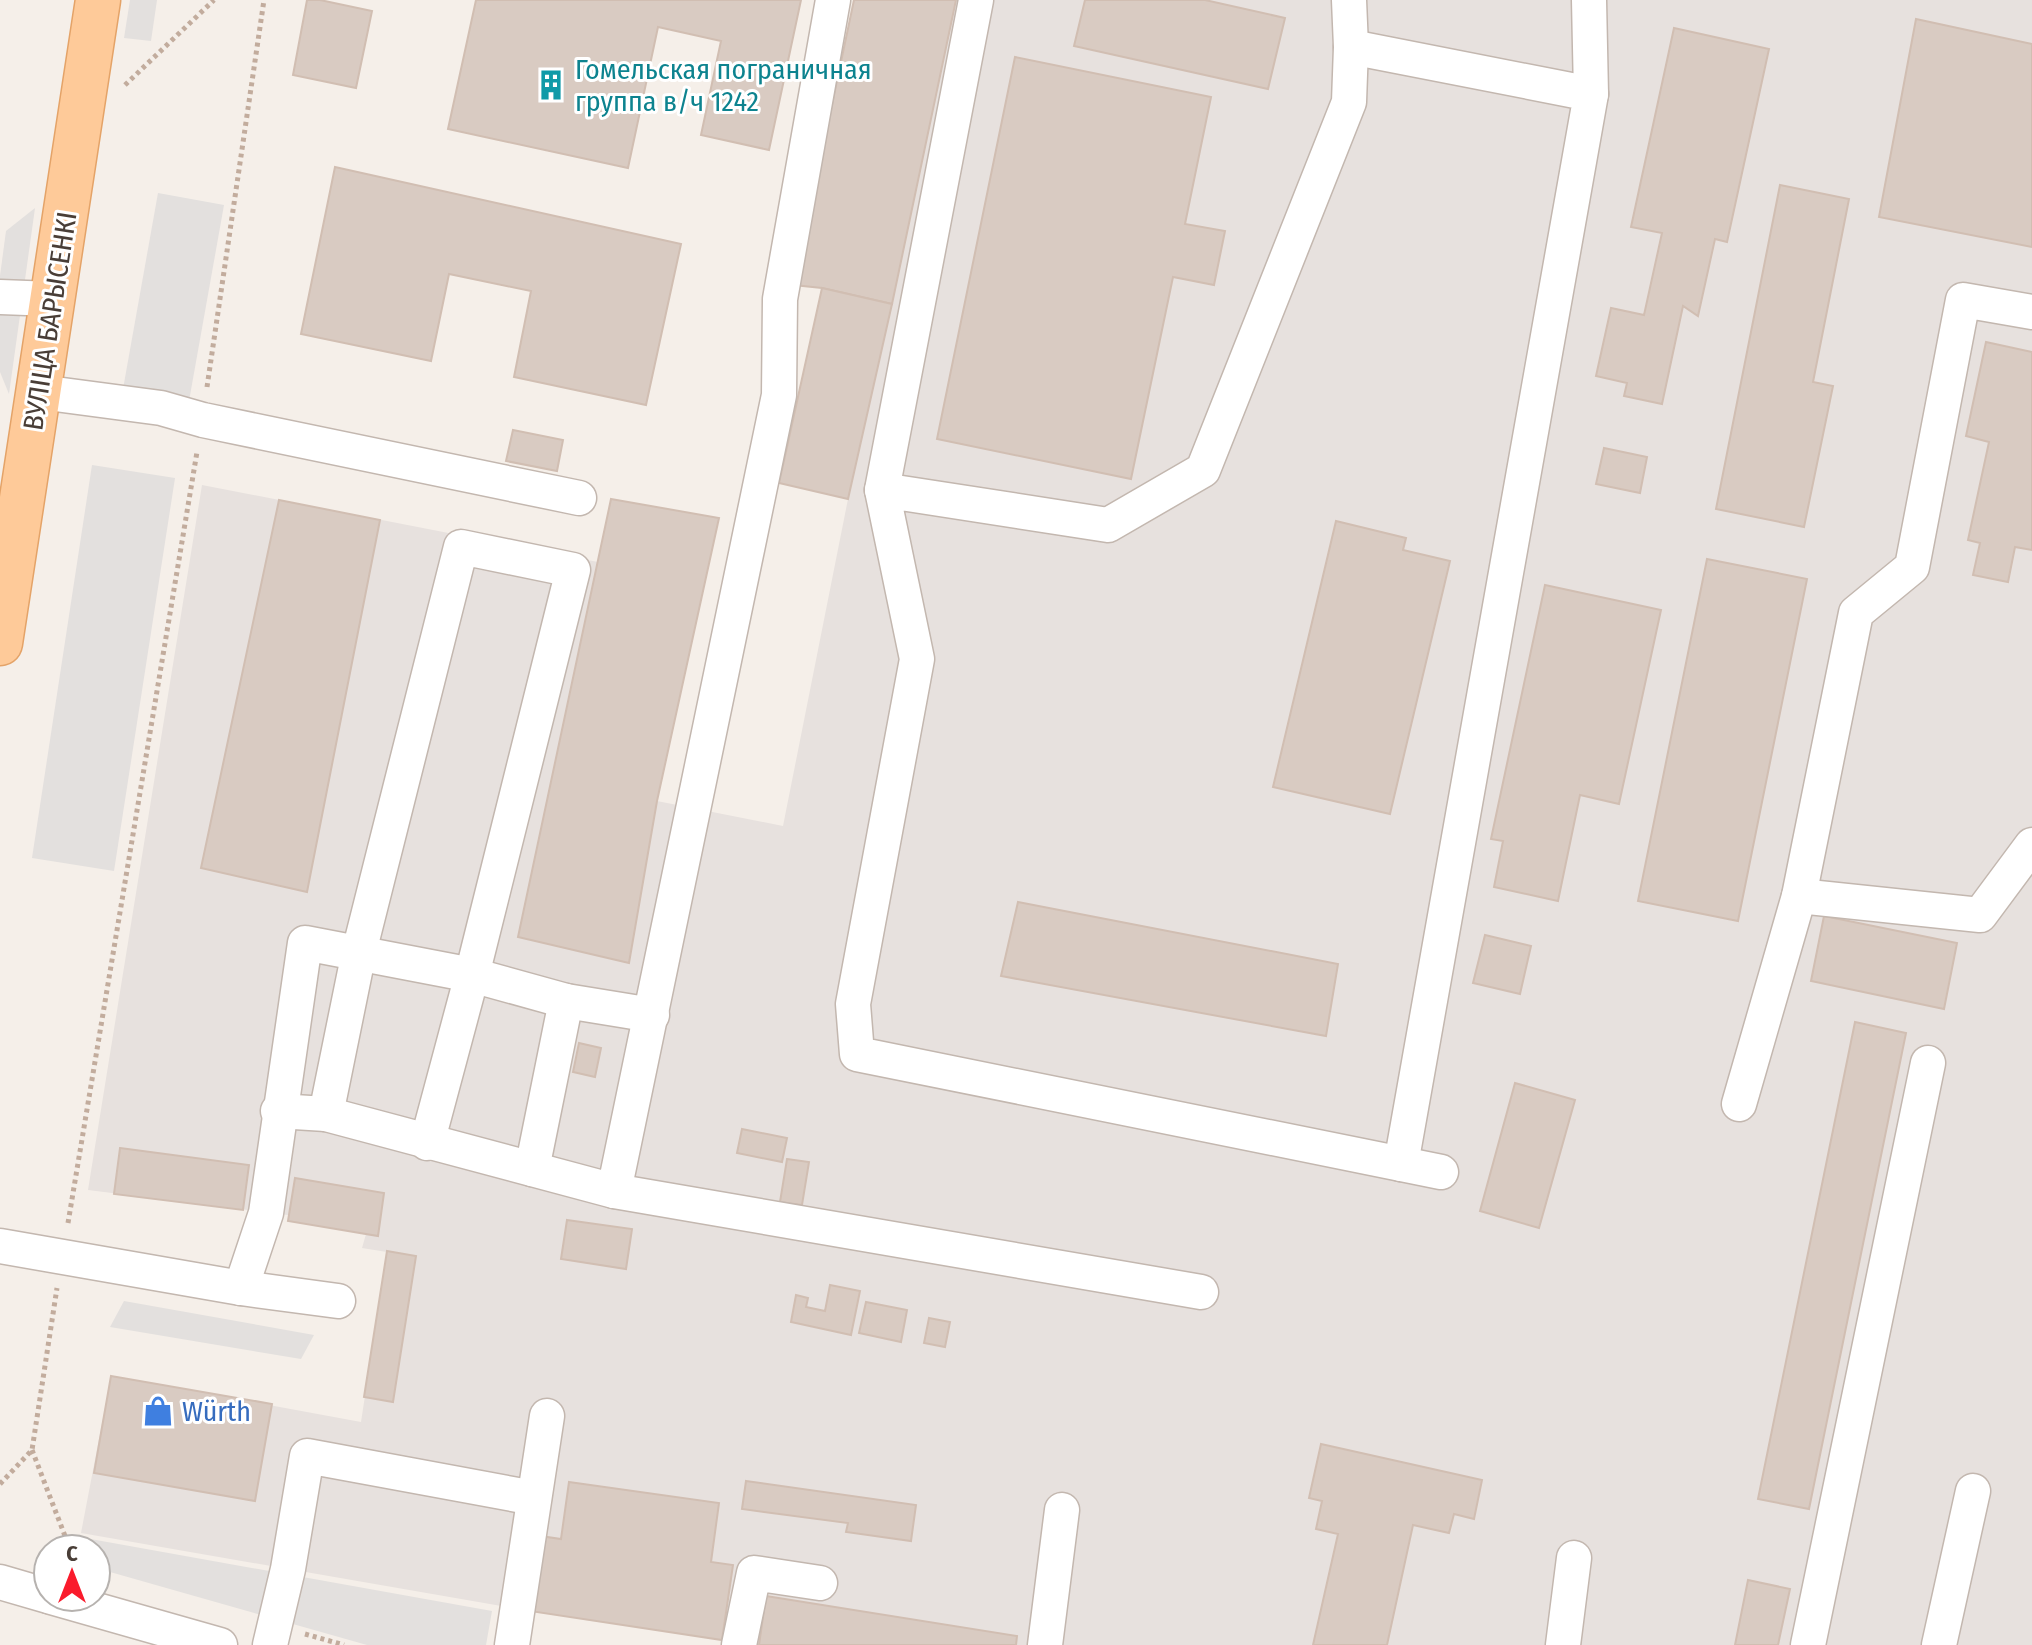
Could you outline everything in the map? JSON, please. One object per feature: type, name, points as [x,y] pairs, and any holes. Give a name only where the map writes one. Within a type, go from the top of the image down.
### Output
[{"type":"main road","name":"ВУЛІЦА БАРЫСЕНКІ","points":[[0,643],[98,0]]},
{"type":"street","points":[[614,1191],[779,395],[780,299],[833,0]]},
{"type":"street","points":[[976,0],[882,490],[917,659],[853,1004],[857,1054],[1441,1172]]},
{"type":"street","points":[[882,490],[1108,525],[1203,470],[1349,102],[1349,0]]},
{"type":"street","points":[[1401,1164],[1591,94],[1589,0]]},
{"type":"street","points":[[1351,47],[1591,94]]},
{"type":"street","points":[[0,297],[53,299]]},
{"type":"street","points":[[1739,1104],[1799,896],[1856,613],[1912,567],[1963,300],[2032,312]]},
{"type":"street","points":[[40,392],[161,408],[203,420],[579,498]]},
{"type":"street","points":[[326,1114],[359,952],[461,547],[573,570],[427,1143]]},
{"type":"street","points":[[1799,896],[1980,915],[2032,845]]},
{"type":"street","points":[[241,1288],[266,1213],[278,1111],[305,943],[472,975],[566,1001],[652,1015]]},
{"type":"street","points":[[532,1169],[566,1001]]},
{"type":"street","points":[[1808,1645],[1928,1063]]},
{"type":"street","points":[[278,1111],[326,1114],[614,1191],[1201,1292]]},
{"type":"street","points":[[0,1246],[241,1288],[338,1301]]},
{"type":"street","points":[[512,1645],[547,1416]]},
{"type":"street","points":[[270,1645],[288,1569],[307,1456],[534,1498]]},
{"type":"street","points":[[1939,1645],[1973,1491]]},
{"type":"street","points":[[1045,1645],[1062,1510]]},
{"type":"street","points":[[1563,1645],[1574,1558]]},
{"type":"street","points":[[739,1645],[754,1573],[820,1583]]},
{"type":"street","points":[[0,1582],[32,1592]]},
{"type":"street","points":[[106,1613],[220,1645]]},
{"type":"path","points":[[119,92],[214,0]]},
{"type":"path","points":[[64,1533],[32,1450],[203,420],[264,0]]},
{"type":"path","points":[[0,1484],[32,1450]]},
{"type":"shaded area","points":[[130,0],[157,0],[151,41],[124,38]]},
{"type":"shaded area","points":[[955,0],[2032,0],[2032,1645],[755,1645],[530,1611],[112,1538],[112,1533],[81,1533],[111,1376],[361,1422],[387,1252],[362,1248],[366,1234],[288,1221],[288,1215],[88,1190],[202,485],[598,562],[611,499],[719,518],[657,801],[783,826],[848,499]]},
{"type":"shaded area","points":[[158,193],[224,205],[189,401],[123,389]]},
{"type":"shaded area","points":[[35,208],[9,394],[0,372],[0,276],[6,231]]},
{"type":"shaded area","points":[[92,465],[175,478],[114,871],[32,858]]},
{"type":"shaded area","points":[[124,1301],[314,1335],[301,1359],[110,1327]]},
{"type":"shaded area","points":[[112,1543],[492,1611],[486,1645],[367,1645],[112,1573]]},
{"type":"building","points":[[307,0],[372,11],[356,88],[293,75]]},
{"type":"building","name":"Гомельская пограничная группа в/ч 1242","points":[[476,0],[801,0],[769,150],[701,135],[721,41],[658,27],[628,168],[448,129]]},
{"type":"building","points":[[854,0],[956,0],[892,304],[794,285]]},
{"type":"building","points":[[1085,0],[1205,0],[1285,18],[1268,89],[1074,46]]},
{"type":"building","points":[[1916,19],[2032,44],[2032,247],[1879,217]]},
{"type":"building","points":[[1674,28],[1769,49],[1727,242],[1715,239],[1698,316],[1683,306],[1662,404],[1624,396],[1627,383],[1596,376],[1611,308],[1644,315],[1662,233],[1631,227]]},
{"type":"building","points":[[1015,57],[1211,97],[1185,224],[1225,231],[1214,285],[1173,277],[1131,479],[937,439]]},
{"type":"building","points":[[335,167],[681,244],[646,405],[514,377],[531,291],[449,274],[431,361],[301,334]]},
{"type":"building","points":[[1780,185],[1849,199],[1813,382],[1833,386],[1804,527],[1716,509]]},
{"type":"building","points":[[822,288],[892,304],[848,499],[779,483]]},
{"type":"building","points":[[1986,342],[2032,352],[2032,550],[2015,547],[2008,582],[1973,575],[1980,543],[1968,540],[1989,442],[1966,436]]},
{"type":"building","points":[[513,430],[563,440],[557,471],[506,461]]},
{"type":"building","points":[[1604,448],[1647,457],[1640,493],[1596,484]]},
{"type":"building","points":[[611,499],[719,518],[657,801],[629,963],[518,937]]},
{"type":"building","points":[[279,500],[380,520],[307,892],[201,868]]},
{"type":"building","points":[[1336,521],[1406,538],[1403,550],[1450,561],[1390,814],[1273,787]]},
{"type":"building","points":[[1707,559],[1807,579],[1738,921],[1638,901]]},
{"type":"building","points":[[1545,585],[1661,610],[1619,804],[1580,795],[1558,901],[1494,887],[1503,841],[1491,839]]},
{"type":"building","points":[[1018,902],[1338,964],[1326,1036],[1001,976]]},
{"type":"building","points":[[1824,916],[1957,943],[1944,1009],[1811,981]]},
{"type":"building","points":[[1485,935],[1531,946],[1520,994],[1473,983]]},
{"type":"building","points":[[1855,1022],[1906,1033],[1809,1509],[1758,1499]]},
{"type":"building","points":[[579,1043],[601,1048],[595,1077],[573,1072]]},
{"type":"building","points":[[1515,1083],[1575,1100],[1539,1228],[1480,1211]]},
{"type":"building","points":[[742,1129],[787,1138],[782,1162],[737,1153]]},
{"type":"building","points":[[120,1148],[249,1165],[243,1210],[114,1194]]},
{"type":"building","points":[[787,1159],[809,1162],[802,1205],[780,1202]]},
{"type":"building","points":[[295,1178],[384,1193],[378,1236],[288,1221]]},
{"type":"building","points":[[567,1220],[632,1229],[626,1269],[561,1259]]},
{"type":"building","points":[[387,1251],[416,1256],[393,1402],[364,1397]]},
{"type":"building","points":[[830,1285],[860,1291],[851,1335],[791,1322],[796,1295],[808,1298],[806,1307],[825,1311]]},
{"type":"building","points":[[866,1302],[907,1310],[901,1342],[859,1333]]},
{"type":"building","points":[[929,1318],[950,1322],[945,1347],[924,1343]]},
{"type":"building","points":[[111,1376],[272,1404],[255,1501],[94,1473]]},
{"type":"building","points":[[1321,1444],[1482,1480],[1474,1519],[1454,1514],[1449,1533],[1413,1525],[1387,1645],[1313,1645],[1338,1534],[1316,1529],[1322,1501],[1309,1498]]},
{"type":"building","points":[[746,1481],[916,1505],[911,1541],[846,1532],[848,1523],[742,1509]]},
{"type":"building","points":[[569,1482],[719,1503],[711,1562],[733,1565],[722,1640],[530,1611],[540,1536],[561,1539]]},
{"type":"building","points":[[1748,1580],[1790,1589],[1778,1645],[1735,1645]]},
{"type":"building","points":[[766,1596],[1017,1636],[1016,1645],[759,1645]]},
{"type":"place","name":"Гомельская пограничная группа в/ч 1242","points":[[551,85]]},
{"type":"place","name":"Würth","points":[[158,1411]]}]
